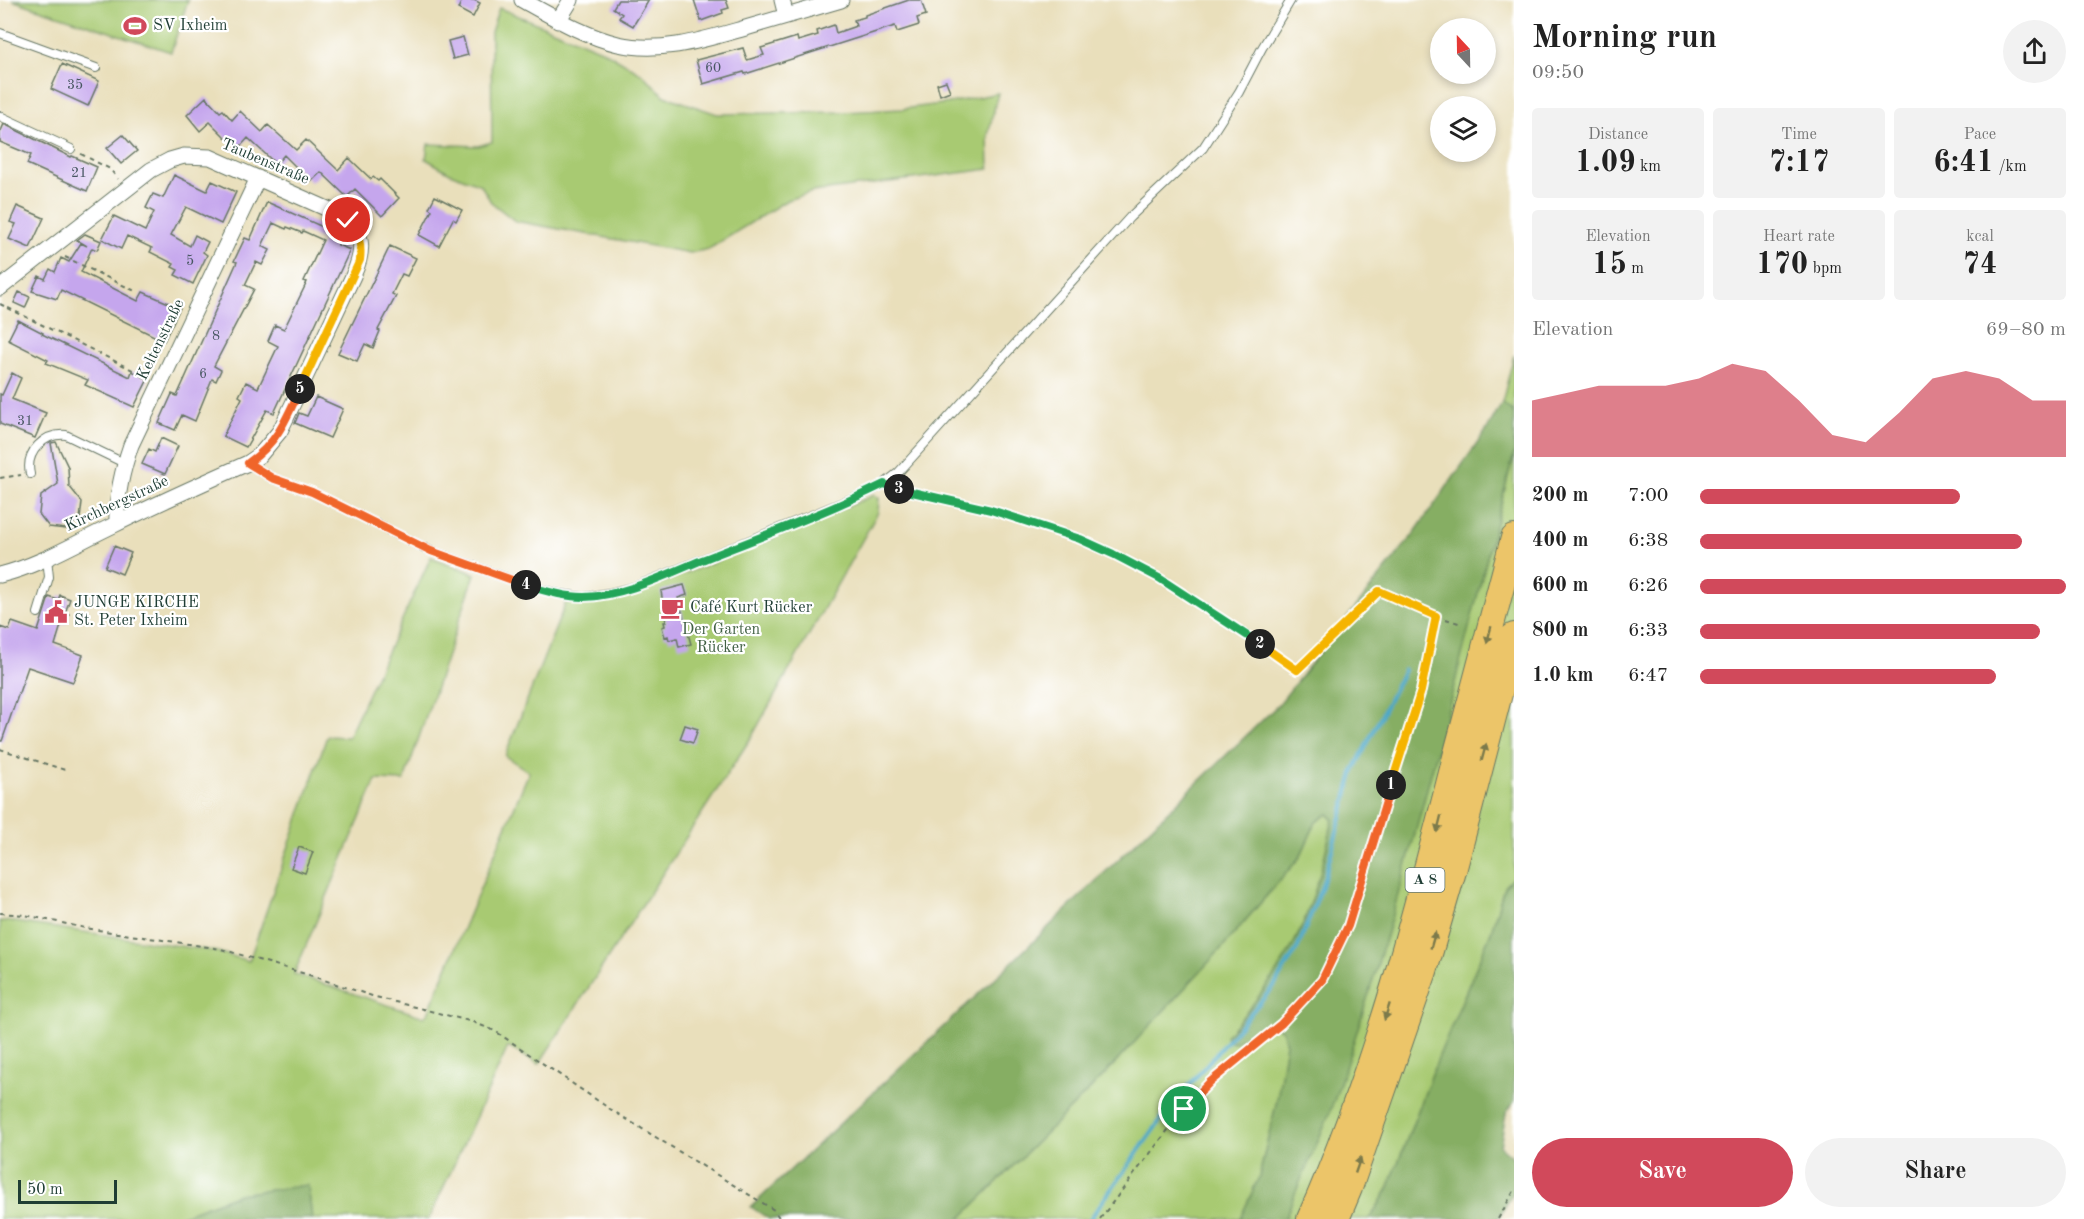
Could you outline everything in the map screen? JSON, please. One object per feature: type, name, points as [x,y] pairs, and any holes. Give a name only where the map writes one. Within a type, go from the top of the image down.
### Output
[{"type":"highway","name":"A 8","points":[[1310,1219],[1345,1133],[1400,974],[1514,538]]},
{"type":"highway","name":"A 8","points":[[1336,1219],[1361,1155],[1424,971],[1456,860],[1514,636]]},
{"type":"street","points":[[522,0],[558,21],[600,39],[621,45],[650,47],[673,46],[700,40],[841,0]]},
{"type":"street","points":[[558,21],[571,0]]},
{"type":"street","points":[[782,0],[786,16]]},
{"type":"street","name":"Taubenstraße","points":[[0,288],[151,170],[184,156],[210,157],[348,220],[358,232],[362,245],[360,260],[280,431],[260,455],[248,463]]},
{"type":"street","name":"Keltenstraße","points":[[117,523],[116,502],[130,445],[258,178]]},
{"type":"street","name":"Kirchbergstraße","points":[[0,575],[47,558],[248,463]]},
{"type":"lane","points":[[248,463],[272,478],[312,492],[431,551],[532,587],[584,597],[637,586],[734,548],[884,484],[898,473],[1130,217],[1203,148],[1239,92],[1291,0]]},
{"type":"lane","points":[[0,33],[96,68]]},
{"type":"lane","points":[[0,116],[71,149]]},
{"type":"lane","points":[[30,474],[29,456],[35,448],[45,440],[60,435],[66,435],[124,463]]},
{"type":"lane","points":[[38,613],[49,577],[47,558]]},
{"type":"path","points":[[71,149],[110,169],[126,188]]},
{"type":"path","points":[[64,256],[137,292]]},
{"type":"path","points":[[0,304],[160,383]]},
{"type":"path","points":[[0,478],[30,474]]},
{"type":"path","points":[[884,484],[912,493],[991,510],[1097,546],[1159,578],[1297,670],[1379,591],[1436,616],[1462,624]]},
{"type":"path","points":[[1100,1219],[1184,1109],[1210,1082],[1281,1024],[1322,980],[1348,926],[1421,691],[1436,616]]},
{"type":"path","points":[[0,749],[68,771]]},
{"type":"path","points":[[0,913],[25,915],[85,928],[220,949],[372,996],[473,1022],[495,1031],[610,1109],[774,1210],[780,1219]]},
{"type":"path","points":[[1498,1219],[1514,1191]]},
{"type":"green space","name":"SV Ixheim","points":[[12,0],[188,0],[171,52]]},
{"type":"green space","points":[[499,8],[604,51],[641,73],[665,96],[717,114],[902,109],[950,103],[998,93],[988,135],[989,169],[812,192],[787,200],[709,249],[690,253],[515,221],[491,202],[481,185],[450,173],[426,159],[428,144],[478,146],[492,142],[491,32]]},
{"type":"green space","points":[[1514,355],[1514,413],[1502,403]]},
{"type":"green space","points":[[1502,403],[1514,413],[1514,454],[1430,778],[1361,1019],[1335,1098],[1285,1219],[1240,1219],[1259,1177],[1277,1100],[1286,1044],[1283,1032],[1273,1023],[1235,1042],[1229,1041],[1226,1036],[1270,982],[1299,933],[1312,901],[1326,851],[1333,819],[1328,814],[1316,822],[1300,857],[1219,951],[1105,1074],[960,1219],[769,1219],[751,1207],[1006,968],[1279,704],[1413,535],[1486,431]]},
{"type":"green space","points":[[1514,454],[1514,876],[1504,888],[1491,932],[1439,1056],[1388,1189],[1370,1219],[1285,1219],[1414,837]]},
{"type":"green space","name":"Der Garten Rücker","points":[[874,495],[879,498],[878,512],[752,736],[539,1064],[508,1047],[429,1219],[312,1219],[308,1185],[239,1194],[173,1219],[0,1219],[0,921],[214,951],[249,961],[327,736],[348,737],[431,557],[475,574],[404,781],[376,780],[294,974],[424,1017],[428,1013],[529,772],[505,756],[566,602],[604,598],[658,583]]},
{"type":"green space","points":[[1328,814],[1333,819],[1326,851],[1312,901],[1299,933],[1270,982],[1226,1036],[1235,1042],[1273,1023],[1283,1032],[1286,1044],[1277,1100],[1259,1177],[1240,1219],[960,1219],[1105,1074],[1219,951],[1300,857],[1316,822]]},
{"type":"green space","points":[[1514,876],[1514,1102],[1506,1113],[1500,1146],[1514,1158],[1514,1191],[1498,1219],[1370,1219],[1388,1189],[1439,1056],[1491,932],[1504,887]]},
{"type":"green space","points":[[308,1185],[312,1219],[173,1219],[239,1194]]},
{"type":"building","points":[[462,0],[474,0],[480,3],[473,17],[458,9]]},
{"type":"building","points":[[618,0],[649,0],[633,26],[619,18],[622,14],[613,8]]},
{"type":"building","points":[[694,0],[726,0],[729,8],[722,10],[723,13],[701,21]]},
{"type":"building","points":[[909,0],[921,0],[926,15],[917,18],[919,25],[897,32],[895,26],[745,74],[744,72],[703,84],[696,60],[743,48],[747,60],[764,55],[761,48],[797,37],[798,41],[818,35],[817,31],[834,25],[836,33],[856,26],[854,20],[865,17],[865,15]]},
{"type":"building","points":[[463,37],[468,55],[453,59],[448,41]]},
{"type":"building","points":[[62,64],[99,81],[88,106],[51,89]]},
{"type":"building","points":[[946,81],[950,91],[940,95],[937,84]]},
{"type":"building","points":[[206,97],[220,112],[223,110],[232,120],[240,111],[262,132],[268,125],[296,150],[306,140],[338,170],[349,158],[371,179],[373,177],[378,181],[380,179],[399,198],[382,216],[355,189],[347,197],[321,172],[311,182],[284,155],[276,164],[248,138],[240,147],[229,137],[227,139],[210,122],[200,131],[187,115]]},
{"type":"building","points":[[4,124],[71,157],[97,167],[87,191],[27,164],[31,155],[0,142],[0,133]]},
{"type":"building","points":[[123,135],[137,151],[121,164],[107,148]]},
{"type":"building","points":[[174,175],[207,191],[212,181],[236,192],[221,224],[186,207],[171,235],[190,246],[195,235],[208,242],[203,252],[207,255],[193,284],[175,275],[178,270],[172,267],[174,264],[150,252],[152,248],[127,236],[121,249],[102,239],[114,216],[145,231],[154,212],[146,208],[153,194],[163,198]]},
{"type":"building","points":[[435,196],[462,210],[456,221],[453,219],[439,246],[419,235],[432,210],[429,208]]},
{"type":"building","points":[[267,202],[343,236],[338,245],[350,250],[274,413],[267,410],[246,447],[223,436],[242,398],[239,396],[246,382],[258,388],[278,346],[268,341],[275,325],[284,329],[307,282],[304,281],[323,240],[303,231],[302,233],[287,227],[286,229],[273,223],[262,246],[270,250],[262,265],[256,262],[245,285],[254,289],[214,366],[221,370],[216,381],[212,379],[195,421],[182,415],[175,430],[159,423],[172,394],[177,396],[237,262],[234,261],[245,238],[250,240]]},
{"type":"building","points":[[17,206],[44,218],[30,248],[9,239],[16,224],[10,222]]},
{"type":"building","points":[[85,234],[101,241],[97,250],[92,248],[81,272],[138,301],[143,292],[180,308],[164,341],[61,290],[57,299],[32,291],[39,276],[45,279],[50,269],[55,272],[61,258],[69,262],[81,243],[87,246],[77,240]]},
{"type":"building","points":[[390,246],[416,258],[407,276],[402,274],[392,294],[396,296],[378,330],[380,331],[373,348],[365,344],[357,361],[338,353]]},
{"type":"building","points":[[19,292],[30,297],[25,308],[14,303]]},
{"type":"building","points":[[18,320],[130,377],[132,371],[148,379],[134,407],[85,385],[88,380],[46,363],[48,360],[8,340]]},
{"type":"building","points":[[12,373],[21,378],[12,399],[46,413],[35,438],[0,424],[0,394],[2,395]]},
{"type":"building","points":[[316,397],[343,409],[330,438],[295,423],[299,413],[307,416]]},
{"type":"building","points":[[161,438],[178,446],[165,474],[142,464],[149,449],[155,452]]},
{"type":"building","points":[[56,442],[68,467],[69,486],[82,502],[80,519],[66,529],[49,527],[39,514],[41,496],[58,484],[51,443]]},
{"type":"building","points":[[114,546],[131,553],[122,574],[105,567]]},
{"type":"building","points":[[684,585],[687,595],[678,598],[691,644],[679,647],[677,638],[669,640],[668,636],[665,637],[662,627],[666,622],[661,591]]},
{"type":"building","points":[[60,595],[70,599],[65,613],[69,614],[66,624],[62,622],[55,645],[83,655],[73,682],[28,667],[2,741],[0,741],[0,627],[9,630],[12,622],[38,631],[49,597],[58,600]]},
{"type":"building","points":[[685,725],[698,729],[693,743],[680,739]]},
{"type":"building","points":[[299,847],[313,852],[305,873],[291,868]]},
{"type":"waterway","points":[[1090,1219],[1167,1111],[1274,986],[1298,947],[1322,886],[1354,770],[1404,670]]},
{"type":"place","name":"SV Ixheim","points":[[135,26]]},
{"type":"place","name":"Café Kurt Rücker","points":[[672,608]]},
{"type":"place","name":"JUNGE KIRCHE St. Peter Ixheim","points":[[56,612]]},
{"type":"route","points":[[348,220],[358,232],[362,245],[360,260],[280,431],[260,455],[248,463],[272,478],[312,492],[431,551],[496,575],[560,594],[584,597],[609,593],[637,586],[734,548],[884,484],[912,493],[991,510],[1080,539],[1159,578],[1297,670],[1379,591],[1436,616],[1421,691],[1348,926],[1335,956],[1322,980],[1281,1024],[1210,1082],[1184,1109]]}]
